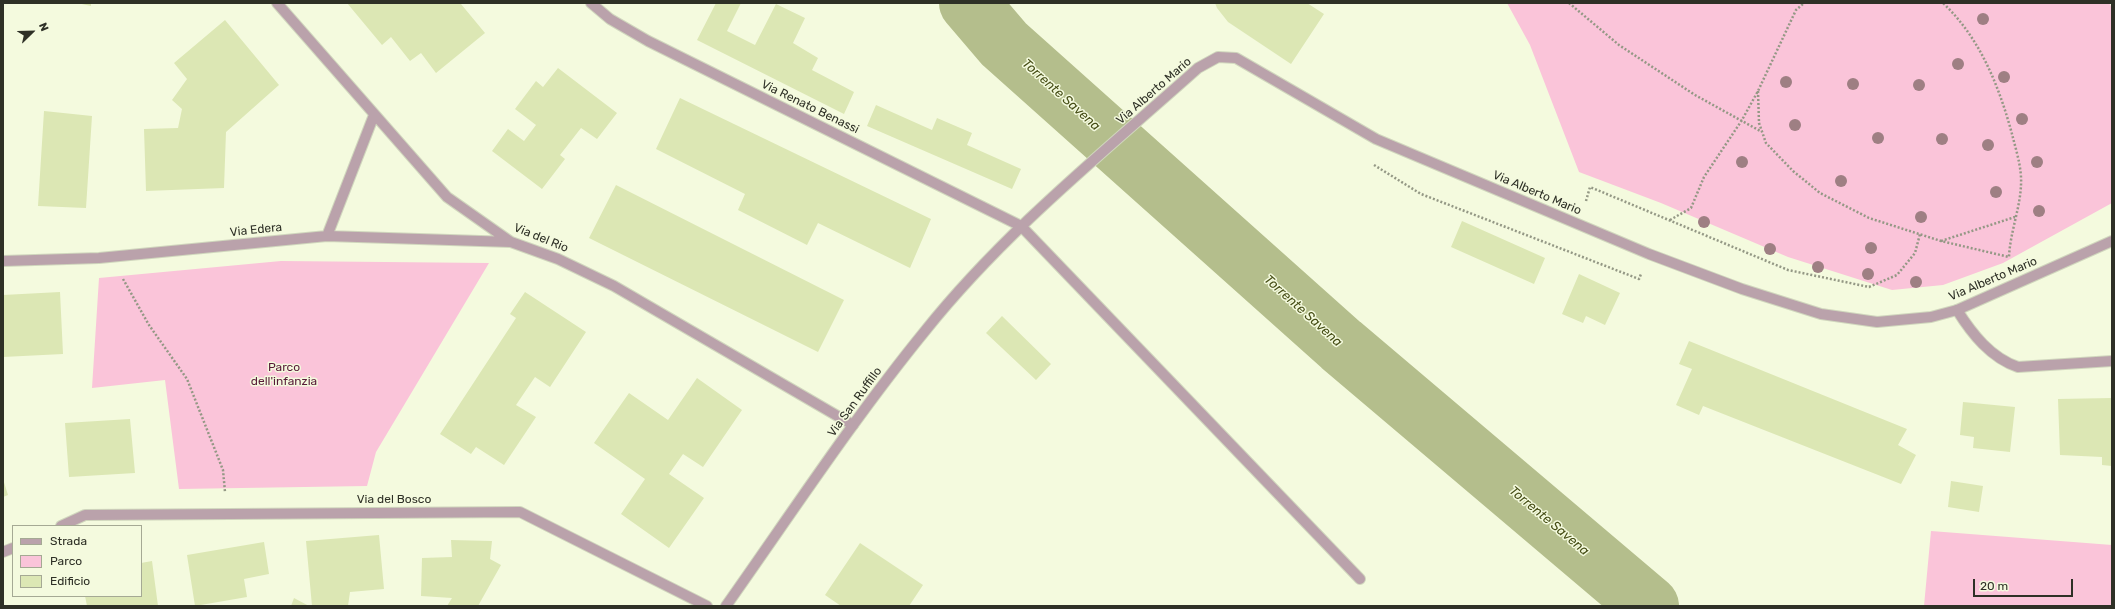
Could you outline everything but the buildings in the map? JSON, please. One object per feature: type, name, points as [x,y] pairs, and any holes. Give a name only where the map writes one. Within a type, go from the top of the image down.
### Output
[{"type":"street","name":"Via del Rio","points":[[277,3],[447,197],[511,242],[558,259],[614,286],[853,425]]},
{"type":"street","name":"Via Renato Benassi","points":[[591,3],[610,19],[648,41],[1021,226],[1360,579]]},
{"type":"street","name":"Via Alberto Mario","points":[[1021,226],[1198,68],[1218,57],[1236,58],[1376,139],[1649,254],[1742,289],[1821,314],[1877,322],[1931,317],[1957,310],[2110,240]]},
{"type":"street","points":[[327,236],[374,115]]},
{"type":"street","name":"Via San Ruffillo","points":[[726,606],[853,425],[925,330],[1021,226]]},
{"type":"street","name":"Via Edera","points":[[3,261],[111,257],[327,236],[511,242]]},
{"type":"street","points":[[1957,310],[1977,339],[1992,353],[2006,363],[2018,367],[2112,361]]},
{"type":"street","name":"Via del Bosco","points":[[63,525],[85,515],[520,512],[707,606]]},
{"type":"path","points":[[1568,3],[1619,45],[1695,95],[1742,120],[1762,133]]},
{"type":"path","points":[[1670,220],[1691,208],[1704,177],[1742,120],[1758,91],[1796,10],[1804,3]]},
{"type":"path","points":[[1758,91],[1760,123],[1766,143],[1820,193],[1869,218],[1941,241],[2008,257],[2021,185],[2018,156],[2002,99],[1980,51],[1943,3]]},
{"type":"path","points":[[1585,200],[1590,186],[1788,270],[1869,287],[1897,275],[1915,253],[1920,234]]},
{"type":"path","points":[[1941,241],[2015,217]]},
{"type":"path","points":[[111,257],[149,325],[187,379],[223,470],[227,514]]},
{"type":"green space","points":[[1507,3],[2109,3],[2112,8],[2112,203],[2003,263],[1943,285],[1892,290],[1788,257],[1661,203],[1579,172],[1530,45]]},
{"type":"green space","name":"Parco dell'infanzia","points":[[281,261],[489,263],[376,452],[367,486],[179,489],[165,380],[92,388],[99,278]]},
{"type":"green space","points":[[1931,531],[2112,545],[2112,606],[1924,606]]},
{"type":"waterway","name":"Torrente Savena","points":[[969,3],[1004,44],[1341,345],[1649,606]]}]
